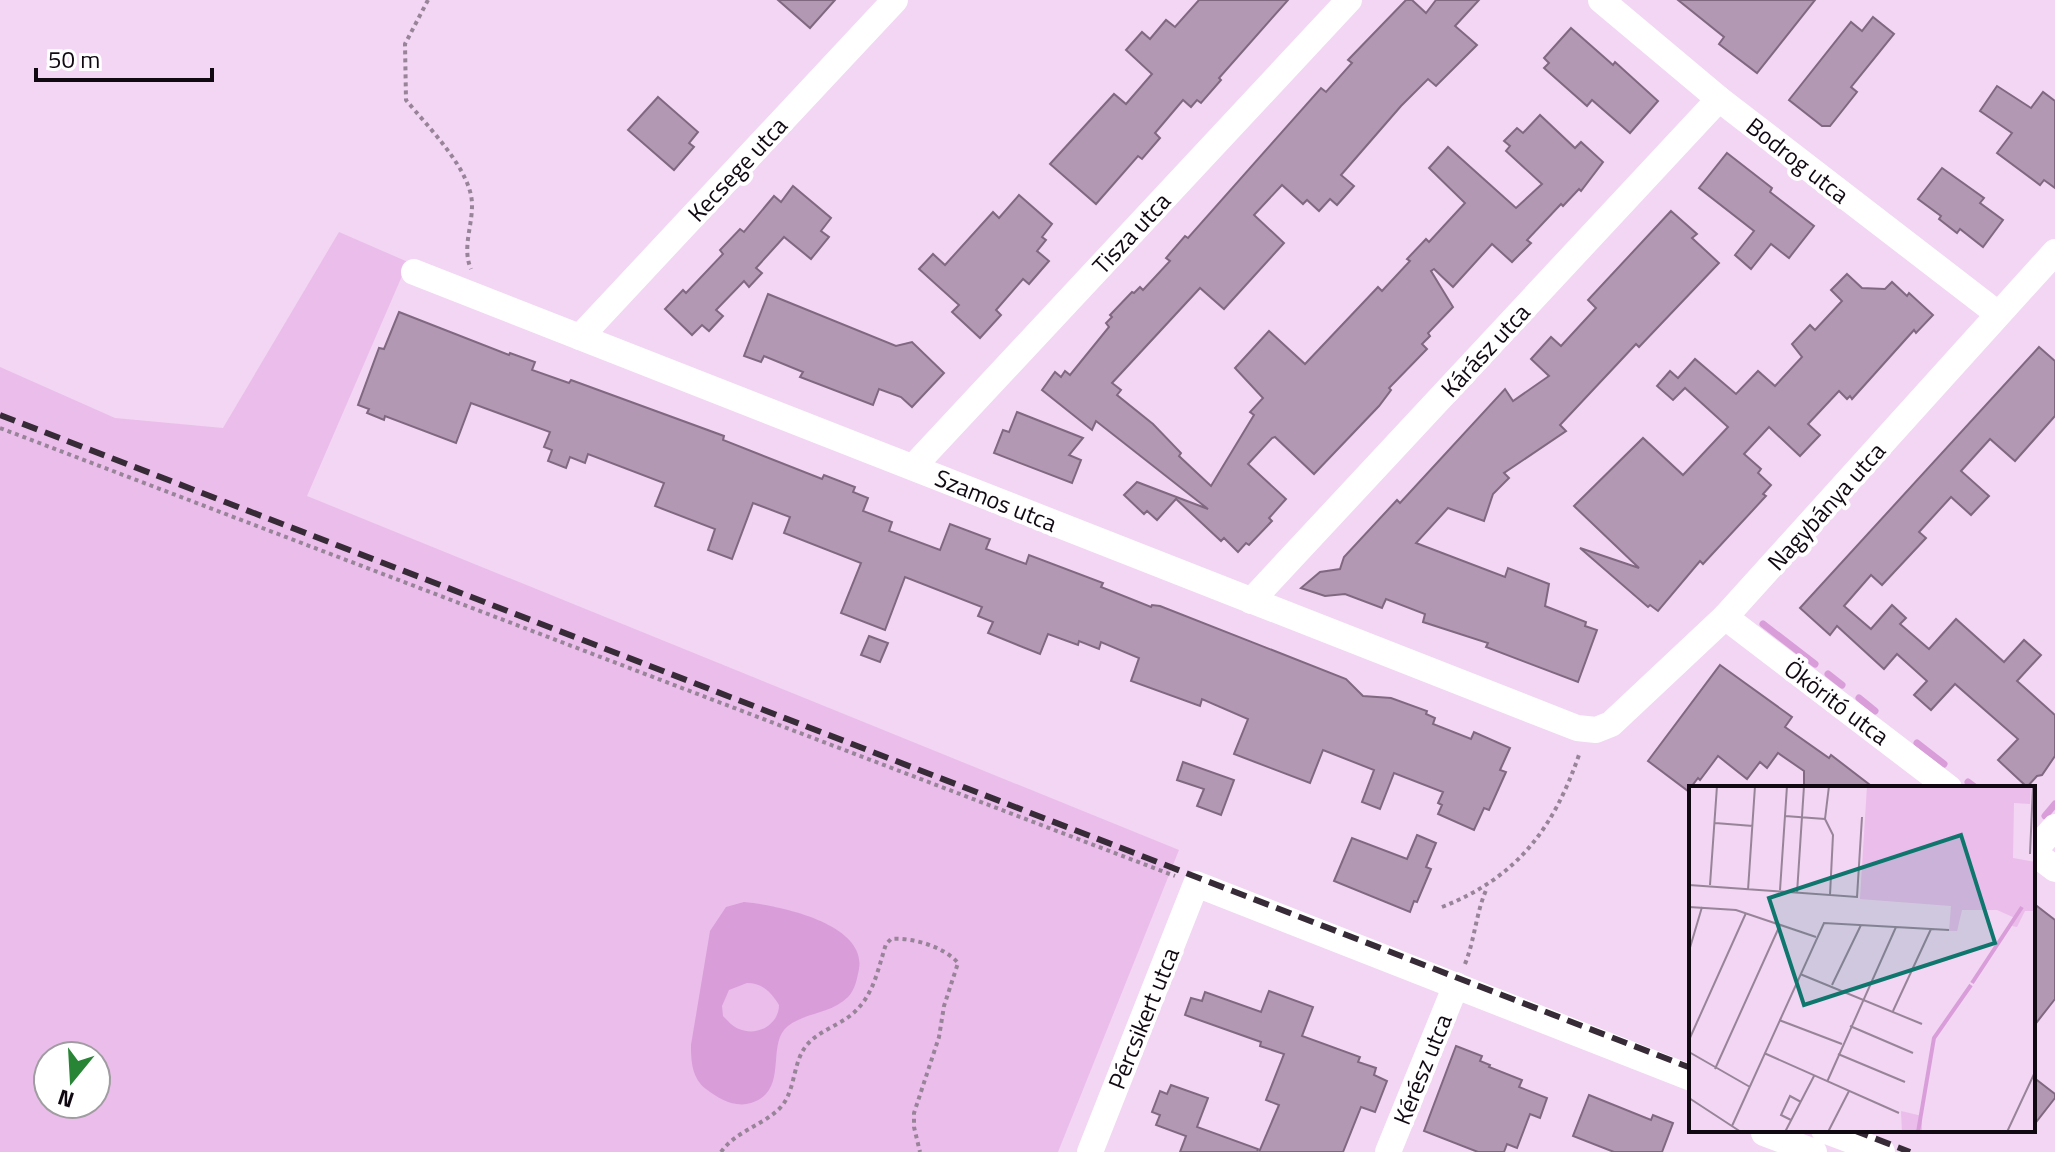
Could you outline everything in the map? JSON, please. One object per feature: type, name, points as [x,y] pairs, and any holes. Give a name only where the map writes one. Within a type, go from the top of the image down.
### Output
[{"type":"street","name":"Kecsege utca","points":[[580,337],[895,0]]},
{"type":"street","name":"Tisza utca","points":[[913,467],[1349,0]]},
{"type":"street","name":"Bodrog utca","points":[[1601,0],[1719,99],[1998,314]]},
{"type":"street","name":"Kárász utca","points":[[1251,601],[1719,99]]},
{"type":"street","name":"Nagybánya utca","points":[[1582,729],[1604,728],[1611,724],[1725,617],[2055,252]]},
{"type":"street","name":"Szamos utca","points":[[414,272],[1582,729]]},
{"type":"street","name":"Ököritó utca","points":[[1725,617],[1946,786]]},
{"type":"street","points":[[2035,850],[2055,827]]},
{"type":"street","points":[[2035,854],[2055,869]]},
{"type":"street","points":[[1196,884],[1689,1077]]},
{"type":"street","name":"Pércsikert utca","points":[[1090,1152],[1196,884]]},
{"type":"street","name":"Kérész utca","points":[[1388,1152],[1456,985]]},
{"type":"street","points":[[1829,1132],[1882,1152]]},
{"type":"street","points":[[1761,1138],[1814,1152]]},
{"type":"path","points":[[428,0],[405,44],[406,100],[457,161],[473,202],[467,259],[478,278]]},
{"type":"path","points":[[0,428],[1196,884]]},
{"type":"path","points":[[1442,907],[1488,886],[1517,863],[1541,833],[1564,791],[1582,729]]},
{"type":"path","points":[[1456,985],[1473,941],[1477,916],[1488,886]]},
{"type":"path","points":[[721,1152],[731,1139],[761,1122],[785,1102],[805,1047],[866,1002],[886,944],[891,939],[899,938],[937,949],[958,963],[944,1006],[939,1037],[914,1113],[920,1152]]},
{"type":"shaded area","points":[[339,232],[408,262],[307,496],[1179,850],[1058,1152],[0,1152],[0,367],[115,418],[223,428]]},
{"type":"shaded area","points":[[744,902],[797,912],[835,928],[858,953],[859,969],[850,994],[834,1007],[788,1026],[778,1044],[770,1088],[763,1097],[745,1104],[727,1102],[701,1085],[691,1058],[710,931],[726,907]],"holes":[[[747,983],[766,989],[779,1005],[775,1018],[760,1030],[746,1031],[735,1027],[723,1016],[722,1006],[729,990]]]},
{"type":"building","points":[[778,0],[835,0],[810,28]]},
{"type":"building","points":[[1199,0],[1288,0],[1201,103],[1197,100],[1191,107],[1183,100],[1155,133],[1160,138],[1142,159],[1138,156],[1096,204],[1050,164],[1114,94],[1126,104],[1152,74],[1126,50],[1142,32],[1150,39],[1166,20],[1175,27]]},
{"type":"building","points":[[1406,0],[1412,0],[1426,13],[1436,0],[1479,0],[1455,26],[1477,45],[1436,86],[1428,79],[1401,106],[1341,175],[1354,186],[1337,205],[1330,199],[1319,211],[1307,200],[1303,204],[1282,185],[1254,215],[1284,243],[1224,309],[1200,288],[1112,383],[1121,390],[1117,395],[1153,424],[1181,453],[1179,456],[1211,486],[1254,415],[1250,412],[1263,398],[1235,368],[1269,331],[1305,364],[1378,287],[1382,291],[1410,261],[1407,259],[1426,239],[1429,242],[1465,203],[1429,168],[1448,147],[1516,208],[1542,184],[1506,151],[1510,146],[1504,141],[1517,128],[1523,133],[1540,115],[1575,148],[1581,142],[1603,162],[1581,191],[1579,189],[1563,206],[1561,204],[1527,240],[1531,243],[1512,262],[1492,244],[1453,287],[1434,269],[1431,271],[1453,307],[1428,333],[1430,336],[1422,344],[1427,349],[1389,388],[1391,390],[1379,406],[1314,474],[1275,437],[1272,438],[1248,464],[1286,499],[1269,518],[1272,521],[1238,552],[1224,538],[1221,541],[1176,499],[1157,520],[1147,511],[1144,514],[1124,495],[1137,482],[1208,509],[1096,421],[1092,430],[1042,390],[1055,372],[1061,377],[1065,371],[1070,375],[1109,327],[1106,323],[1112,317],[1110,315],[1132,292],[1140,287],[1143,290],[1170,261],[1166,258],[1185,236],[1188,238],[1321,88],[1326,92],[1352,63],[1348,60]]},
{"type":"building","points":[[1678,0],[1815,0],[1757,73],[1719,44],[1724,37]]},
{"type":"building","points":[[1873,17],[1894,34],[1851,87],[1857,92],[1830,126],[1822,126],[1789,100],[1851,22],[1862,31]]},
{"type":"building","points":[[1571,28],[1658,101],[1630,133],[1592,100],[1587,106],[1544,68],[1549,63],[1544,58]]},
{"type":"building","points":[[1997,86],[2031,108],[2043,92],[2055,101],[2055,188],[2044,180],[2040,185],[1997,153],[2012,133],[1980,111]]},
{"type":"building","points":[[658,97],[698,132],[689,143],[694,147],[674,170],[628,130]]},
{"type":"building","points":[[1727,153],[1814,226],[1789,258],[1771,244],[1751,269],[1735,255],[1754,231],[1699,188]]},
{"type":"building","points":[[1942,168],[1984,198],[1980,203],[2003,220],[1983,247],[1960,229],[1957,233],[1918,199]]},
{"type":"building","points":[[793,186],[831,218],[821,231],[829,237],[811,259],[784,237],[756,268],[762,273],[749,287],[744,281],[716,310],[723,316],[709,331],[702,325],[692,335],[665,309],[683,290],[686,293],[723,254],[720,250],[740,229],[744,232],[774,196],[781,202]]},
{"type":"building","points":[[1019,195],[1052,224],[1042,237],[1046,240],[1037,251],[1049,261],[1029,284],[1023,279],[996,310],[1001,315],[980,338],[952,312],[959,305],[919,269],[933,254],[945,265],[993,212],[999,218]]},
{"type":"building","points":[[1671,211],[1697,234],[1692,238],[1719,263],[1639,347],[1636,344],[1560,425],[1566,431],[1504,473],[1509,478],[1493,494],[1484,521],[1448,508],[1416,543],[1505,577],[1508,568],[1549,584],[1545,606],[1586,622],[1585,626],[1597,630],[1578,682],[1486,647],[1488,643],[1423,622],[1425,614],[1386,599],[1382,608],[1345,594],[1325,596],[1301,588],[1320,572],[1340,569],[1344,557],[1397,500],[1400,503],[1505,389],[1513,401],[1549,376],[1531,359],[1551,337],[1561,346],[1596,308],[1588,300]]},
{"type":"building","points":[[1847,274],[1862,288],[1885,289],[1892,282],[1933,315],[1916,333],[1914,330],[1852,399],[1850,396],[1847,399],[1839,391],[1808,424],[1820,435],[1800,456],[1769,427],[1744,454],[1761,469],[1758,473],[1771,485],[1763,494],[1766,496],[1703,564],[1700,561],[1658,611],[1650,605],[1648,607],[1580,548],[1639,568],[1574,506],[1643,438],[1683,475],[1728,427],[1685,388],[1673,400],[1657,386],[1670,371],[1678,378],[1695,359],[1736,394],[1758,371],[1775,386],[1802,357],[1792,344],[1810,325],[1815,330],[1842,301],[1831,290]]},
{"type":"building","points":[[768,294],[896,346],[912,342],[944,373],[912,407],[901,397],[879,389],[873,405],[800,377],[803,372],[764,356],[761,362],[744,356]]},
{"type":"building","points":[[399,312],[509,355],[535,362],[532,370],[569,383],[571,380],[724,436],[723,440],[822,479],[824,475],[855,487],[853,492],[868,498],[863,511],[892,522],[889,531],[940,550],[950,524],[990,539],[986,549],[1026,564],[1029,555],[1103,583],[1101,587],[1151,607],[1160,606],[1346,679],[1363,696],[1391,698],[1427,711],[1426,714],[1435,718],[1433,724],[1471,739],[1474,732],[1510,748],[1500,770],[1506,772],[1489,810],[1484,808],[1474,830],[1438,814],[1442,805],[1438,803],[1443,792],[1394,773],[1380,809],[1362,802],[1374,770],[1323,750],[1310,783],[1234,754],[1248,719],[1202,699],[1200,706],[1131,681],[1139,658],[1101,642],[1099,649],[1048,634],[1040,654],[988,633],[993,622],[978,616],[982,607],[905,577],[885,630],[841,613],[861,563],[784,533],[790,517],[753,503],[732,559],[708,550],[715,529],[655,506],[664,483],[588,454],[585,463],[570,457],[566,468],[548,461],[552,450],[544,447],[550,432],[471,403],[456,443],[385,416],[384,420],[367,413],[369,409],[358,405],[379,348],[384,349]]},
{"type":"building","points":[[2039,347],[2055,361],[2055,416],[2015,461],[1990,439],[1961,471],[1989,496],[1971,515],[1951,497],[1919,532],[1926,538],[1882,585],[1871,575],[1844,606],[1871,629],[1892,605],[1906,618],[1900,624],[1929,649],[1956,619],[2004,662],[2024,640],[2041,655],[2017,681],[2055,715],[2055,756],[2042,775],[2026,786],[1998,760],[2018,739],[1955,684],[1931,710],[1914,695],[1927,681],[1897,654],[1884,669],[1837,626],[1830,635],[1800,608]]},
{"type":"building","points":[[1017,412],[1083,438],[1069,455],[1081,460],[1072,483],[994,453],[1003,430],[1009,432]]},
{"type":"building","points":[[869,636],[888,643],[880,662],[861,655]]},
{"type":"building","points":[[1720,665],[1792,717],[1785,727],[1829,758],[1831,755],[1871,786],[1804,786],[1804,771],[1778,753],[1767,768],[1760,762],[1747,779],[1718,756],[1700,780],[1698,778],[1689,786],[1688,791],[1648,761]]},
{"type":"building","points":[[1183,762],[1234,780],[1221,815],[1197,806],[1204,789],[1177,780]]},
{"type":"building","points":[[1417,835],[1436,843],[1426,867],[1431,869],[1410,912],[1334,881],[1352,838],[1407,859]]},
{"type":"building","points":[[2035,905],[2055,920],[2055,999],[2035,1024]]},
{"type":"building","points":[[1269,991],[1313,1007],[1302,1036],[1360,1057],[1358,1062],[1376,1068],[1374,1075],[1387,1081],[1375,1112],[1361,1107],[1343,1152],[1259,1152],[1279,1105],[1266,1100],[1284,1054],[1260,1046],[1261,1042],[1185,1015],[1191,998],[1202,1001],[1205,992],[1261,1012]]},
{"type":"building","points":[[1456,1046],[1482,1056],[1480,1061],[1489,1067],[1522,1080],[1519,1087],[1547,1098],[1540,1118],[1530,1114],[1517,1148],[1507,1144],[1504,1152],[1478,1152],[1424,1131]]},
{"type":"building","points":[[2035,1079],[2055,1094],[2035,1123]]},
{"type":"building","points":[[1171,1085],[1208,1098],[1197,1127],[1258,1149],[1257,1152],[1180,1152],[1186,1136],[1156,1125],[1160,1115],[1152,1112],[1160,1091],[1167,1094]]},
{"type":"building","points":[[1589,1095],[1651,1120],[1653,1115],[1673,1123],[1662,1152],[1614,1152],[1573,1136]]},
{"type":"waterway","points":[[1763,624],[1815,664]]},
{"type":"waterway","points":[[1828,674],[1842,685]]},
{"type":"waterway","points":[[1859,698],[1875,711]]},
{"type":"waterway","points":[[1917,743],[1944,764]]},
{"type":"waterway","points":[[1968,782],[1973,786]]},
{"type":"waterway","points":[[2045,816],[2055,804]]},
{"type":"railway","points":[[0,415],[1689,1067]]},
{"type":"railway","points":[[1858,1132],[1910,1152]]}]
